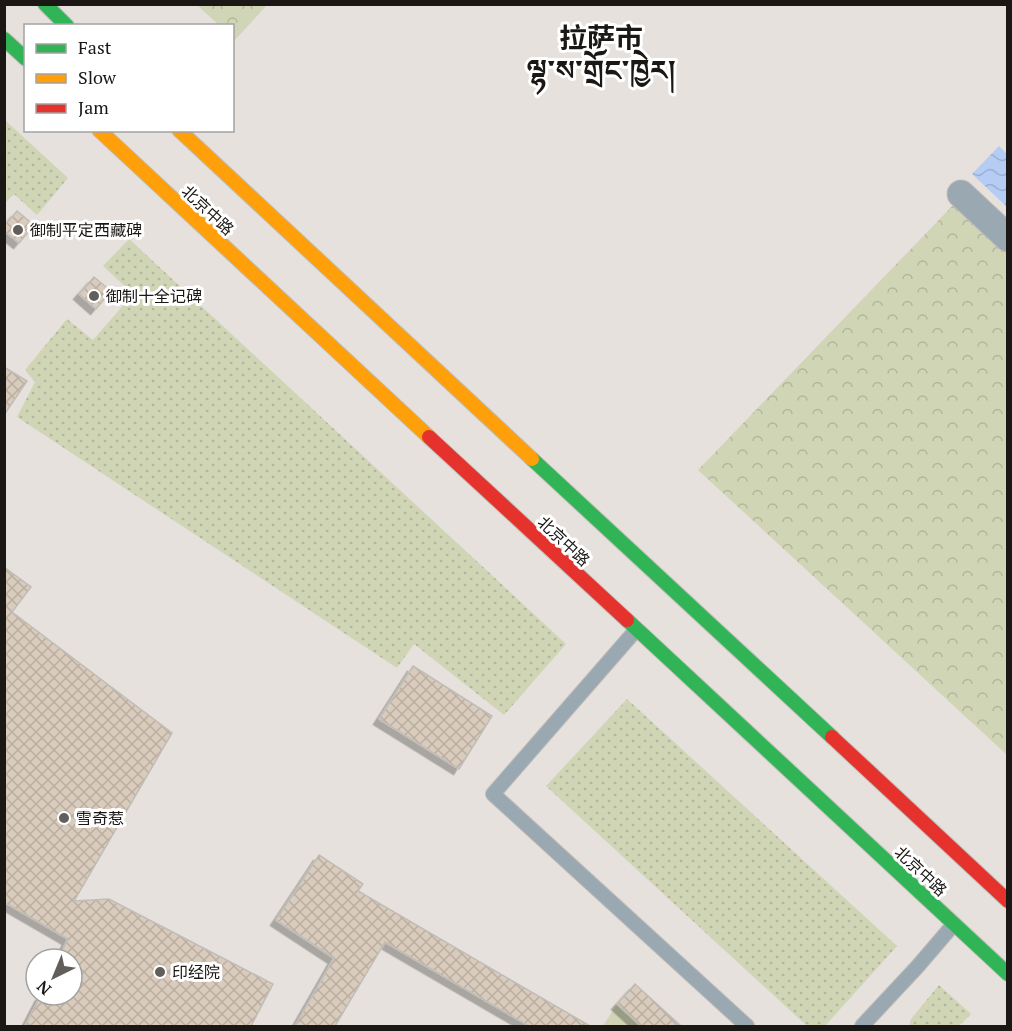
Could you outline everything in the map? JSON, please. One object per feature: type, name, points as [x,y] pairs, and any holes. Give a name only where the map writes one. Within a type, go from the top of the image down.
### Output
[{"type":"main road","points":[[45,4],[66,24]]},
{"type":"main road","points":[[4,39],[24,57]]},
{"type":"main road","name":"北京中路","points":[[101,132],[1008,974]]},
{"type":"main road","points":[[181,132],[1008,901]]},
{"type":"street","points":[[961,194],[1008,238]]},
{"type":"lane","points":[[636,630],[493,794],[747,1026]]},
{"type":"lane","points":[[862,1026],[954,924]]},
{"type":"green space","points":[[197,5],[267,5],[235,40],[234,24],[218,24]]},
{"type":"green space","points":[[5,120],[68,178],[37,215],[14,194],[5,203]]},
{"type":"green space","points":[[958,200],[1007,246],[1007,755],[698,470]]},
{"type":"green space","points":[[129,239],[566,644],[504,715],[414,644],[397,668],[17,417],[35,382],[25,370],[67,319],[93,340],[133,294],[103,266]]},
{"type":"green space","points":[[627,699],[897,946],[825,1026],[807,1026],[546,786]]},
{"type":"green space","points":[[939,985],[971,1014],[959,1026],[909,1026],[911,1019]]},
{"type":"green space","points":[[617,1004],[641,1026],[603,1026]]},
{"type":"water","points":[[999,146],[1007,154],[1007,207],[972,174]]},
{"type":"building","points":[[17,211],[34,225],[19,243],[4,231],[4,226]]},
{"type":"building","points":[[94,277],[111,291],[96,309],[79,294]]},
{"type":"building","points":[[4,367],[27,381],[4,415]]},
{"type":"building","name":"雪奇惹","points":[[4,567],[31,587],[12,612],[172,733],[74,901],[109,899],[273,984],[251,1026],[25,1026],[35,1007],[84,1007],[84,947],[64,947],[68,939],[4,902]]},
{"type":"building","points":[[413,666],[492,716],[459,769],[379,719]]},
{"type":"building","points":[[319,855],[363,884],[358,891],[590,1026],[529,1026],[385,942],[335,1026],[295,1026],[334,958],[276,920]]},
{"type":"building","points":[[635,984],[681,1026],[641,1026],[617,1004]]},
{"type":"traffic: fast","points":[[45,4],[65,24]]},
{"type":"traffic: fast","points":[[4,39],[24,57]]},
{"type":"traffic: fast","points":[[532,459],[832,737]]},
{"type":"traffic: fast","points":[[627,620],[1008,974]]},
{"type":"traffic: slow","points":[[101,132],[429,437]]},
{"type":"traffic: slow","points":[[181,132],[532,459]]},
{"type":"traffic: jam","points":[[429,437],[627,620]]},
{"type":"traffic: jam","points":[[832,737],[1008,901]]},
{"type":"place","name":"御制平定西藏碑","points":[[18,230]]},
{"type":"place","name":"御制十全记碑","points":[[94,296]]},
{"type":"place","name":"雪奇惹","points":[[64,818]]},
{"type":"place","name":"印经院","points":[[160,972]]},
{"type":"district","name":"拉萨市 ལྷ་ས་གྲོང་ཁྱེར།","points":[[601,53]]}]
